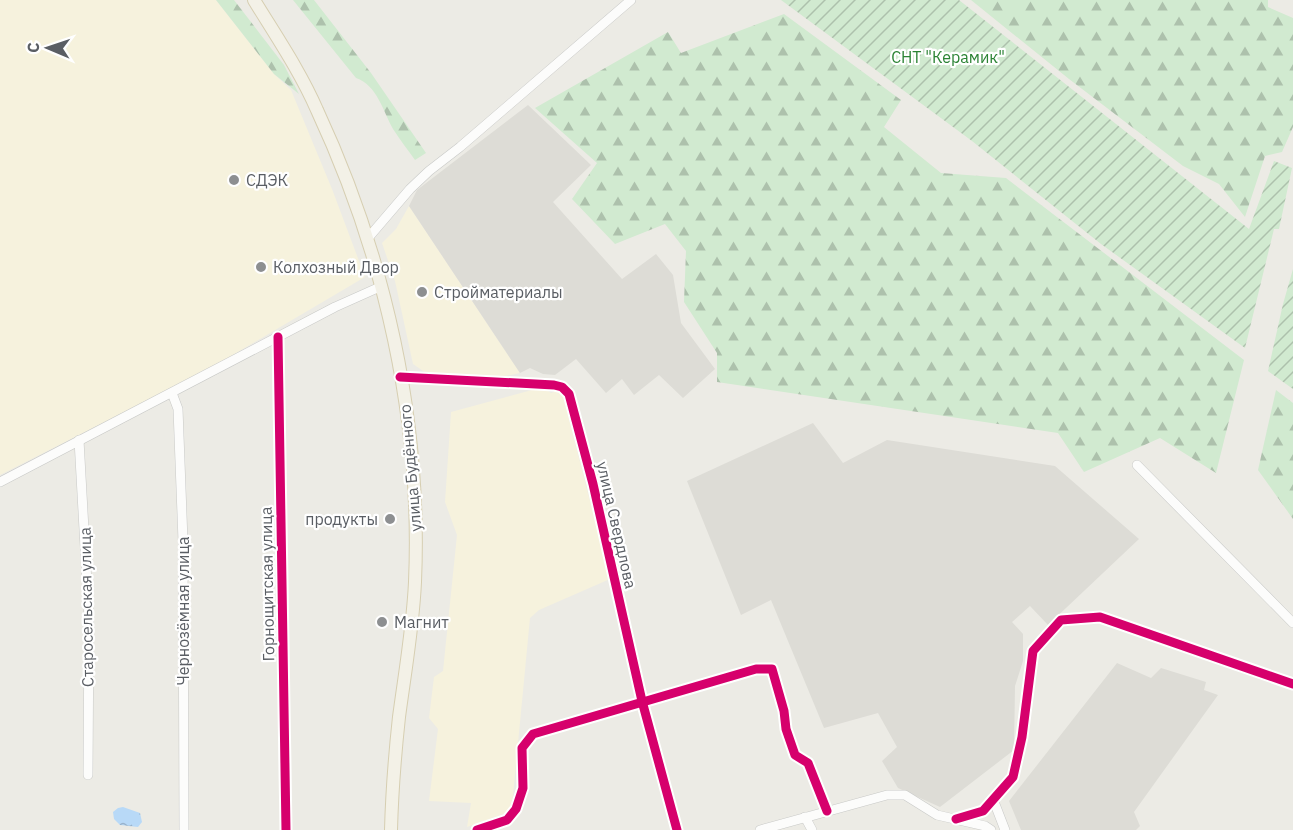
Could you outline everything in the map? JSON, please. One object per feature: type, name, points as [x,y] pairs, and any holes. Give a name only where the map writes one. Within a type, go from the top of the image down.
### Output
[{"type":"main road","name":"улица Будённого","points":[[254,0],[287,53],[321,118],[368,238],[382,286],[400,377],[408,426],[416,539],[412,630],[399,719],[391,830]]},
{"type":"street","points":[[368,238],[410,189],[429,171],[631,0]]},
{"type":"street","points":[[0,482],[341,304],[382,286]]},
{"type":"street","name":"Горнощитская улица","points":[[278,337],[286,830]]},
{"type":"street","name":"улица Свердлова","points":[[400,377],[554,385],[566,390],[571,400],[593,484],[642,701],[677,830]]},
{"type":"street","name":"Чернозёмная улица","points":[[172,393],[178,409],[183,541],[184,830]]},
{"type":"street","name":"Старосельская улица","points":[[80,440],[89,618],[88,775]]},
{"type":"street","points":[[1137,465],[1293,623]]},
{"type":"street","points":[[956,819],[983,811],[1012,777],[1022,737],[1033,651],[1061,620],[1100,617],[1293,684]]},
{"type":"street","points":[[477,830],[507,820],[516,809],[523,788],[522,748],[532,734],[756,669],[772,669],[784,711],[786,729],[795,754],[808,763],[827,811]]},
{"type":"street","points":[[760,830],[887,795],[905,795],[937,815],[991,830]]},
{"type":"street","points":[[993,799],[1005,830]]},
{"type":"street","points":[[805,817],[812,830]]},
{"type":"shaded area","points":[[0,0],[216,0],[274,74],[291,90],[365,277],[209,369],[0,475]]},
{"type":"shaded area","points":[[528,105],[591,165],[553,202],[622,279],[656,254],[673,275],[681,323],[715,369],[683,398],[659,375],[634,395],[622,379],[606,393],[576,359],[555,375],[543,374],[530,368],[520,373],[409,206],[417,190]]},
{"type":"shaded area","points":[[409,206],[520,373],[496,378],[426,373],[413,364],[395,281],[382,243],[396,229]]},
{"type":"shaded area","points":[[543,387],[551,393],[561,388],[610,579],[539,610],[530,618],[512,806],[509,812],[467,827],[471,803],[429,801],[438,729],[429,718],[434,677],[443,671],[457,535],[445,502],[451,412]]},
{"type":"shaded area","points":[[813,423],[843,463],[887,440],[1055,466],[1139,539],[1048,625],[1030,606],[1012,622],[1023,634],[1023,661],[1015,686],[1014,750],[940,807],[898,788],[882,761],[897,747],[878,713],[824,728],[771,600],[741,615],[687,481]]},
{"type":"shaded area","points":[[1117,663],[1151,678],[1161,668],[1206,682],[1204,690],[1218,695],[1134,812],[1140,826],[1136,830],[1021,830],[1009,801]]},
{"type":"green space","points":[[216,0],[234,0],[284,65],[299,94],[274,74]]},
{"type":"green space","points":[[293,0],[314,0],[371,73],[426,153],[415,160],[393,129],[374,92],[363,81],[356,78]]},
{"type":"green space","name":"СНТ \"Керамик\"","points":[[781,0],[959,0],[1249,229],[1274,161],[1292,168],[1279,229],[1274,229],[1245,348],[1101,244],[972,141]]},
{"type":"green space","points":[[971,0],[1268,0],[1268,7],[1293,18],[1293,127],[1282,152],[1265,156],[1245,217],[1219,184],[1183,166]]},
{"type":"green space","points":[[784,14],[901,100],[884,127],[941,173],[1006,178],[1244,360],[1216,473],[1160,438],[1084,472],[1058,433],[717,382],[717,353],[684,302],[686,251],[665,224],[615,244],[572,199],[597,163],[535,108],[668,32],[681,53]]},
{"type":"green space","points":[[1293,269],[1293,389],[1268,371]]},
{"type":"green space","points":[[1276,390],[1293,403],[1293,519],[1258,470]]},
{"type":"water","points":[[123,807],[140,813],[142,822],[138,827],[120,825],[114,819],[113,812]]},
{"type":"cycle path","points":[[278,337],[286,830]]},
{"type":"cycle path","points":[[400,377],[554,385],[562,387],[569,394],[593,484],[642,701],[677,830]]},
{"type":"cycle path","points":[[956,819],[983,811],[1013,777],[1022,737],[1033,651],[1061,620],[1100,617],[1293,684]]},
{"type":"cycle path","points":[[477,830],[507,820],[516,809],[523,788],[522,748],[533,734],[756,669],[772,669],[784,711],[786,729],[795,755],[808,763],[827,811]]},
{"type":"place","name":"СДЭК","points":[[234,180]]},
{"type":"place","name":"Колхозный Двор","points":[[261,267]]},
{"type":"place","name":"Стройматериалы","points":[[422,292]]},
{"type":"place","name":"продукты","points":[[390,519]]},
{"type":"place","name":"Магнит","points":[[382,622]]}]
